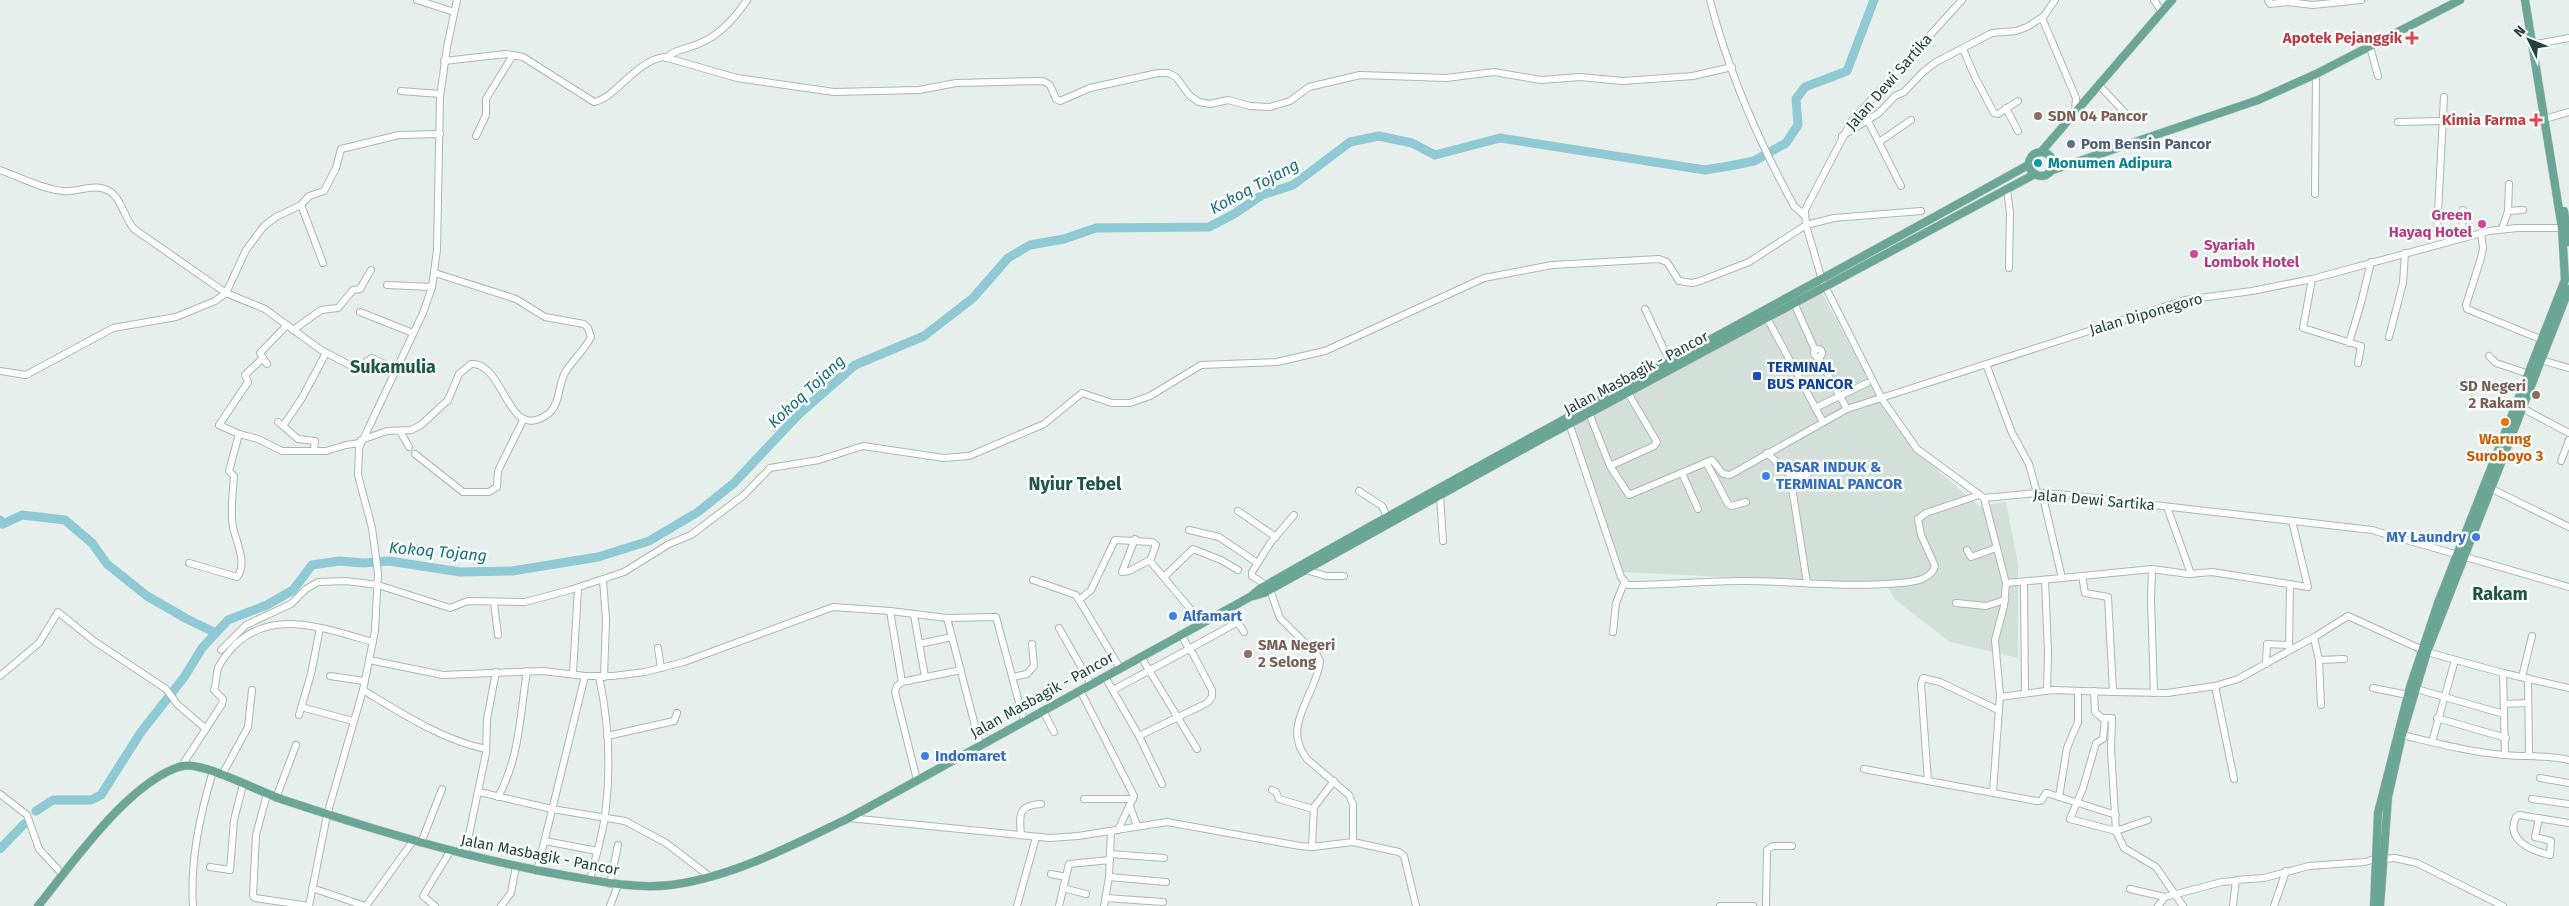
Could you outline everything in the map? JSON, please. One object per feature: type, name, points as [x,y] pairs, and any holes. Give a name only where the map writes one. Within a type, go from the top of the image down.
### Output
[{"type":"main road","points":[[2172,0],[2041,152],[2033,156],[2030,164],[2035,174],[2045,175],[2050,171],[2230,111],[2316,74],[2460,0]]},
{"type":"main road","points":[[2381,830],[2386,818],[2388,782],[2411,690],[2424,651],[2460,555],[2541,360],[2545,341],[2566,280],[2566,228],[2526,0]]},
{"type":"main road","points":[[2534,42],[2569,242]]},
{"type":"main road","points":[[2041,152],[2052,159],[2053,165],[2050,171]]},
{"type":"main road","name":"Jalan Masbagik - Pancor","points":[[1568,421],[1589,413],[1628,393],[1794,303],[1824,283],[2030,164]]},
{"type":"main road","name":"Jalan Masbagik - Pancor","points":[[1268,588],[1670,362],[2035,174]]},
{"type":"main road","points":[[2490,484],[2529,374],[2569,290]]},
{"type":"main road","name":"Jalan Masbagik - Pancor","points":[[181,766],[194,766],[213,771],[276,798],[327,815],[413,841],[465,854],[537,871],[614,884],[672,885],[709,876],[788,848],[849,818],[1181,634],[1306,570],[1389,520],[1440,496],[1469,476]]},
{"type":"main road","points":[[2380,906],[2381,830],[2377,819],[2402,735],[2411,690]]},
{"type":"main road","points":[[38,906],[129,798],[181,766]]},
{"type":"main road","points":[[2374,906],[2381,858]]},
{"type":"street","points":[[417,0],[454,12]]},
{"type":"street","points":[[267,794],[256,835],[253,896],[309,906],[327,815],[370,660],[373,642],[378,585],[377,568],[370,519],[358,475],[361,441],[413,333],[432,287],[440,134],[440,94],[444,61],[458,0]]},
{"type":"street","points":[[666,58],[672,53],[712,37],[730,21],[747,0]]},
{"type":"street","points":[[1710,0],[1753,126],[1794,206],[1805,216]]},
{"type":"street","name":"Jalan Dewi Sartika","points":[[1962,0],[1854,118],[1842,136],[1807,204],[1805,216],[1824,283],[1882,399],[1917,449],[1981,497],[2039,493],[2383,532],[2569,587]]},
{"type":"street","points":[[1842,136],[1868,121],[1895,96],[1907,90],[1926,68],[1992,33],[2021,30],[2042,18],[2055,0]]},
{"type":"street","points":[[2154,0],[2162,12]]},
{"type":"street","points":[[2268,0],[2270,4],[2275,5],[2288,2],[2313,5],[2362,0]]},
{"type":"street","points":[[2042,18],[2076,98],[2075,113]]},
{"type":"street","points":[[2534,42],[2569,38]]},
{"type":"street","points":[[2370,47],[2378,76]]},
{"type":"street","points":[[1963,49],[1994,113],[1998,114],[2018,101]]},
{"type":"street","points":[[444,61],[513,55],[530,60],[594,102],[602,98],[634,72],[657,59],[666,58],[737,78],[834,92],[919,90],[956,83],[1043,81],[1050,85],[1056,99],[1060,101],[1090,88],[1112,85],[1134,77],[1168,73],[1176,77],[1190,96],[1199,102],[1210,104],[1228,100],[1250,106],[1270,107],[1290,101],[1309,87],[1360,75],[1446,78],[1494,72],[1540,80],[1580,78],[1623,81],[1693,76],[1732,67]]},
{"type":"street","points":[[476,136],[486,115],[486,99],[513,55]]},
{"type":"street","points":[[2316,74],[2316,194]]},
{"type":"street","points":[[2099,85],[2128,116]]},
{"type":"street","points":[[401,91],[440,94]]},
{"type":"street","points":[[2437,232],[2444,97]]},
{"type":"street","points":[[2006,108],[2018,131]]},
{"type":"street","points":[[2548,118],[2569,112]]},
{"type":"street","points":[[1879,142],[1911,120]]},
{"type":"street","points":[[1868,121],[1901,186]]},
{"type":"street","points":[[2398,122],[2442,121]]},
{"type":"street","points":[[0,371],[26,375],[113,328],[183,315],[215,301],[226,293],[246,250],[264,226],[276,217],[301,205],[309,196],[325,189],[336,168],[342,148],[399,135],[440,134]]},
{"type":"street","points":[[0,170],[62,191],[87,188],[108,190],[115,196],[125,218],[134,229],[226,293],[265,309],[326,353],[359,370],[363,369],[367,361],[372,358],[395,369]]},
{"type":"street","points":[[2502,230],[2508,210],[2509,184]]},
{"type":"street","points":[[2007,189],[2010,214],[2009,268]]},
{"type":"street","points":[[301,205],[322,263]]},
{"type":"street","points":[[2457,239],[2462,233],[2463,210]]},
{"type":"street","points":[[2508,210],[2523,210]]},
{"type":"street","points":[[221,650],[246,625],[291,604],[306,589],[318,582],[346,581],[378,585],[450,608],[468,601],[494,605],[525,602],[578,588],[624,572],[704,526],[744,495],[770,468],[819,460],[863,446],[944,458],[969,456],[1044,424],[1082,394],[1112,403],[1130,403],[1150,396],[1201,365],[1277,362],[1325,351],[1476,280],[1552,265],[1659,259],[1667,262],[1679,281],[1692,284],[1749,262],[1806,225],[1834,218],[1921,211]]},
{"type":"street","name":"Jalan Diponegoro","points":[[1706,462],[1713,460],[1722,474],[1730,475],[1847,409],[2186,300],[2312,279],[2457,239],[2502,230],[2566,228]]},
{"type":"street","points":[[2481,234],[2483,248],[2466,305],[2467,309],[2545,341]]},
{"type":"street","points":[[2389,337],[2402,283],[2405,253]]},
{"type":"street","points":[[2349,343],[2362,303],[2371,262]]},
{"type":"street","points":[[293,330],[321,310],[338,308],[352,290],[360,289],[371,270]]},
{"type":"street","points":[[287,325],[260,354],[265,361],[245,375],[248,382],[219,423],[220,426],[258,439],[278,450],[329,451],[388,431],[400,432],[416,428],[428,419],[451,394],[462,369],[476,363],[497,382],[515,412],[523,420],[533,421],[552,410],[565,372],[591,336],[588,328],[577,322],[545,317],[516,299],[434,274]]},
{"type":"street","points":[[2312,279],[2302,328],[2362,347],[2358,363]]},
{"type":"street","points":[[386,285],[432,287]]},
{"type":"street","points":[[1794,303],[1815,350],[1821,352],[1818,357],[1847,409]]},
{"type":"street","points":[[1645,309],[1670,362]]},
{"type":"street","points":[[360,312],[413,333]]},
{"type":"street","points":[[1767,318],[1823,422]]},
{"type":"street","points":[[314,450],[315,441],[298,439],[281,424],[302,398],[326,353]]},
{"type":"street","points":[[2489,356],[2496,363],[2529,374]]},
{"type":"street","points":[[2541,360],[2569,368]]},
{"type":"street","points":[[1986,364],[2012,433],[2029,464],[2039,493],[2062,578]]},
{"type":"street","points":[[1815,408],[1867,383]]},
{"type":"street","points":[[1610,466],[1654,446],[1657,442],[1628,393]]},
{"type":"street","points":[[2522,408],[2569,433]]},
{"type":"street","points":[[1589,413],[1610,466],[1629,495],[1706,462],[1728,504],[1731,506],[1746,502]]},
{"type":"street","points":[[414,454],[463,492],[489,492],[497,487],[498,472],[523,420]]},
{"type":"street","points":[[1568,421],[1624,583],[1616,603],[1613,632]]},
{"type":"street","points":[[400,432],[408,447]]},
{"type":"street","points":[[189,563],[237,577],[241,571],[240,554],[233,527],[234,476],[229,470],[239,434]]},
{"type":"street","points":[[2561,461],[2569,440]]},
{"type":"street","points":[[1767,453],[1790,475],[1807,583]]},
{"type":"street","points":[[1790,475],[1806,475],[1811,472]]},
{"type":"street","points":[[1682,473],[1698,509]]},
{"type":"street","points":[[2490,484],[2569,527]]},
{"type":"street","points":[[1359,491],[1382,506],[1389,520]]},
{"type":"street","points":[[1440,496],[1443,541]]},
{"type":"street","points":[[1624,583],[1631,585],[1741,581],[1900,584],[1928,576],[1935,566],[1921,535],[1918,519],[1926,513],[1981,497],[2006,584],[2005,600],[1995,640],[2000,697],[1998,710],[1998,752],[1993,792]]},
{"type":"street","points":[[2168,507],[2191,574]]},
{"type":"street","points":[[1238,511],[1276,537]]},
{"type":"street","points":[[1294,516],[1256,562],[1252,576],[1268,588],[1280,618],[1317,655],[1320,661],[1315,681],[1299,714],[1299,740],[1302,753],[1347,791],[1351,800],[1353,842]]},
{"type":"street","points":[[2006,584],[2152,569],[2191,574],[2212,572],[2308,587],[2292,521]]},
{"type":"street","points":[[1189,530],[1219,537],[1256,562]]},
{"type":"street","points":[[1079,600],[1091,590],[1115,540],[1135,539],[1156,544],[1150,560],[1130,571],[1122,572],[1135,539]]},
{"type":"street","points":[[1967,550],[1971,557],[1996,548]]},
{"type":"street","points":[[1164,577],[1193,549],[1221,560],[1238,570]]},
{"type":"street","points":[[1150,560],[1202,623]]},
{"type":"street","points":[[2152,569],[2154,693]]},
{"type":"street","points":[[1306,570],[1326,576],[1344,576]]},
{"type":"street","points":[[2082,576],[2085,592],[2108,597],[2112,692]]},
{"type":"street","points":[[590,880],[605,816],[608,767],[601,677],[606,619],[603,580]]},
{"type":"street","points":[[1034,580],[1074,595],[1079,600],[1120,668]]},
{"type":"street","points":[[2045,580],[2048,658],[2047,690]]},
{"type":"street","points":[[2024,582],[2025,692]]},
{"type":"street","points":[[2289,648],[2290,584]]},
{"type":"street","points":[[573,673],[578,588]]},
{"type":"street","points":[[1956,603],[1986,606],[2005,600]]},
{"type":"street","points":[[494,605],[498,635]]},
{"type":"street","points":[[370,660],[443,675],[527,671],[573,673],[601,677],[661,668],[723,649],[833,607],[947,618],[996,617],[1024,721]]},
{"type":"street","points":[[1229,608],[1244,632]]},
{"type":"street","points":[[890,611],[902,682]]},
{"type":"street","points":[[0,676],[38,643],[57,614],[125,663],[140,669],[206,729]]},
{"type":"street","points":[[914,615],[925,677]]},
{"type":"street","points":[[2000,697],[2047,690],[2154,693],[2215,686],[2238,680],[2289,648],[2314,638],[2348,616],[2424,651],[2503,673],[2569,688]]},
{"type":"street","points":[[947,618],[980,745]]},
{"type":"street","points":[[1113,690],[1238,622]]},
{"type":"street","points":[[181,766],[222,702],[223,699],[214,690],[218,678],[218,668],[232,648],[243,638],[266,626],[300,625],[320,628],[373,642]]},
{"type":"street","points":[[299,715],[311,674],[320,628]]},
{"type":"street","points":[[1059,628],[1091,684]]},
{"type":"street","points":[[1139,736],[1207,703],[1214,694],[1181,634]]},
{"type":"street","points":[[2529,755],[2528,703],[2525,678],[2532,636]]},
{"type":"street","points":[[919,644],[952,637]]},
{"type":"street","points":[[2314,638],[2319,660],[2321,705]]},
{"type":"street","points":[[1012,677],[1027,674],[1034,666],[1032,644]]},
{"type":"street","points":[[2266,664],[2268,644],[2289,648]]},
{"type":"street","points":[[658,648],[661,668]]},
{"type":"street","points":[[1141,656],[1197,749]]},
{"type":"street","points":[[2319,660],[2344,659]]},
{"type":"street","points":[[2432,742],[2437,718],[2455,660]]},
{"type":"street","points":[[917,780],[895,692],[897,686],[902,682],[961,670]]},
{"type":"street","points":[[498,797],[515,753],[522,719],[527,671]]},
{"type":"street","points":[[465,854],[479,792],[486,749],[487,719],[496,672]]},
{"type":"street","points":[[2503,673],[2505,755]]},
{"type":"street","points":[[330,676],[364,681]]},
{"type":"street","points":[[537,871],[585,676]]},
{"type":"street","points":[[1105,677],[1139,736],[1162,784]]},
{"type":"street","points":[[1928,781],[1922,678],[1940,682],[1998,710]]},
{"type":"street","points":[[2215,686],[2234,780]]},
{"type":"street","points":[[2373,688],[2411,690],[2444,695],[2504,714]]},
{"type":"street","points":[[222,775],[248,727],[252,690]]},
{"type":"street","points":[[362,690],[438,732],[461,742],[486,749]]},
{"type":"street","points":[[1080,690],[1130,787],[1133,799],[1118,830]]},
{"type":"street","points":[[2059,797],[2068,748],[2078,722],[2078,691]]},
{"type":"street","points":[[2094,691],[2095,712],[2105,718],[2112,718],[2111,749],[2116,831],[2124,848],[2153,864],[2183,906]]},
{"type":"street","points":[[2504,704],[2528,703]]},
{"type":"street","points":[[301,707],[353,722]]},
{"type":"street","points":[[1043,710],[1054,732]]},
{"type":"street","points":[[607,736],[674,721],[677,713]]},
{"type":"street","points":[[2105,718],[2103,739],[2096,743],[2070,820],[2116,831],[2148,820]]},
{"type":"street","points":[[2437,718],[2506,738]]},
{"type":"street","points":[[2402,735],[2505,755],[2529,755],[2569,760]]},
{"type":"street","points":[[276,798],[296,745]]},
{"type":"street","points":[[1864,769],[2037,801],[2041,801],[2046,793],[2116,815]]},
{"type":"street","points":[[193,906],[192,877],[196,847],[213,771]]},
{"type":"street","points":[[2540,778],[2569,783]]},
{"type":"street","points":[[1312,847],[1313,809],[1334,781]]},
{"type":"street","points":[[210,868],[230,870],[234,820],[243,785]]},
{"type":"street","points":[[421,843],[442,788]]},
{"type":"street","points":[[1272,790],[1276,792],[1279,800],[1313,809]]},
{"type":"street","points":[[479,792],[552,809],[605,816],[632,823],[660,839],[709,876]]},
{"type":"street","points":[[0,794],[27,815],[39,850],[63,875]]},
{"type":"street","points":[[1084,799],[1133,799]]},
{"type":"street","points":[[2532,799],[2569,804]]},
{"type":"street","points":[[1021,835],[1019,817],[1024,808],[1029,804],[1041,804]]},
{"type":"street","points":[[1130,806],[1137,826]]},
{"type":"street","points":[[2539,818],[2535,837],[2551,841],[2550,855],[2533,851],[2523,846],[2515,830],[2515,820],[2519,815],[2539,818],[2569,823]]},
{"type":"street","points":[[849,818],[1059,838],[1137,826],[1173,823],[1312,847],[1353,842],[1399,852],[1404,856],[1416,906]]},
{"type":"street","points":[[1104,906],[1109,877],[1110,831]]},
{"type":"street","points":[[1017,906],[1036,837]]},
{"type":"street","points":[[312,888],[365,906],[413,841]]},
{"type":"street","points":[[545,841],[597,851]]},
{"type":"street","points":[[610,906],[618,845]]},
{"type":"street","points":[[1766,906],[1767,850],[1771,847],[1792,846]]},
{"type":"street","points":[[434,906],[424,898],[424,894],[451,850]]},
{"type":"street","points":[[1059,906],[1070,863],[1110,857],[1164,858]]},
{"type":"street","points":[[2130,888],[2165,897],[2222,882],[2264,878],[2309,866],[2395,858],[2416,862],[2503,906]]},
{"type":"street","points":[[501,906],[511,893],[516,866]]},
{"type":"street","points":[[2274,906],[2286,871]]},
{"type":"street","points":[[1051,874],[1066,877]]},
{"type":"street","points":[[1109,877],[1166,882]]},
{"type":"street","points":[[2233,906],[2235,881]]},
{"type":"street","points":[[1063,888],[1086,894]]},
{"type":"street","points":[[2158,906],[2165,897]]},
{"type":"street","points":[[1106,898],[1163,902]]},
{"type":"street","points":[[1720,906],[1753,906]]},
{"type":"shaded area","name":"PASAR INDUK & TERMINAL PANCOR","points":[[1821,291],[1869,381],[1913,449],[1979,506],[2006,502],[2018,564],[2018,658],[1950,642],[1894,599],[1887,585],[1623,572],[1571,425]]},
{"type":"waterway","name":"Kokoq Tojang","points":[[36,811],[53,800],[91,800],[101,795],[141,732],[185,676],[202,648],[228,620],[267,605],[293,590],[312,565],[339,561],[364,563],[389,561],[460,572],[512,571],[598,557],[649,541],[698,512],[734,483],[800,413],[855,365],[924,336],[973,298],[1008,258],[1030,245],[1064,239],[1096,228],[1209,227],[1234,214],[1262,195],[1293,185],[1350,142],[1379,136],[1412,143],[1435,155],[1500,138],[1705,170],[1754,161],[1786,143],[1798,125],[1796,99],[1805,87],[1847,71],[1874,0]]},
{"type":"waterway","points":[[0,520],[3,524],[22,515],[65,520],[92,543],[107,564],[147,596],[216,633]]},
{"type":"waterway","name":"Kokoq Tojang","points":[[0,849],[24,824]]},
{"type":"place","name":"Apotek Pejanggik","points":[[2412,38]]},
{"type":"place","name":"SDN 04 Pancor","points":[[2038,116]]},
{"type":"place","name":"Kimia Farma","points":[[2536,120]]},
{"type":"place","name":"Pom Bensin Pancor","points":[[2071,144]]},
{"type":"place","name":"Monumen Adipura","points":[[2038,163]]},
{"type":"place","name":"Green Hayaq Hotel","points":[[2482,224]]},
{"type":"place","name":"Syariah Lombok Hotel","points":[[2194,254]]},
{"type":"place","name":"TERMINAL BUS PANCOR","points":[[1757,376]]},
{"type":"place","name":"SD Negeri 2 Rakam","points":[[2536,395]]},
{"type":"place","name":"Warung Suroboyo 3","points":[[2505,422]]},
{"type":"place","name":"PASAR INDUK & TERMINAL PANCOR","points":[[1766,476]]},
{"type":"place","name":"MY Laundry","points":[[2476,537]]},
{"type":"place","name":"Alfamart","points":[[1173,616]]},
{"type":"place","name":"SMA Negeri 2 Selong","points":[[1248,654]]},
{"type":"place","name":"Indomaret","points":[[925,756]]},
{"type":"district","name":"Sukamulia","points":[[393,367]]},
{"type":"district","name":"Nyiur Tebel","points":[[1075,484]]},
{"type":"district","name":"Rakam","points":[[2500,594]]}]
